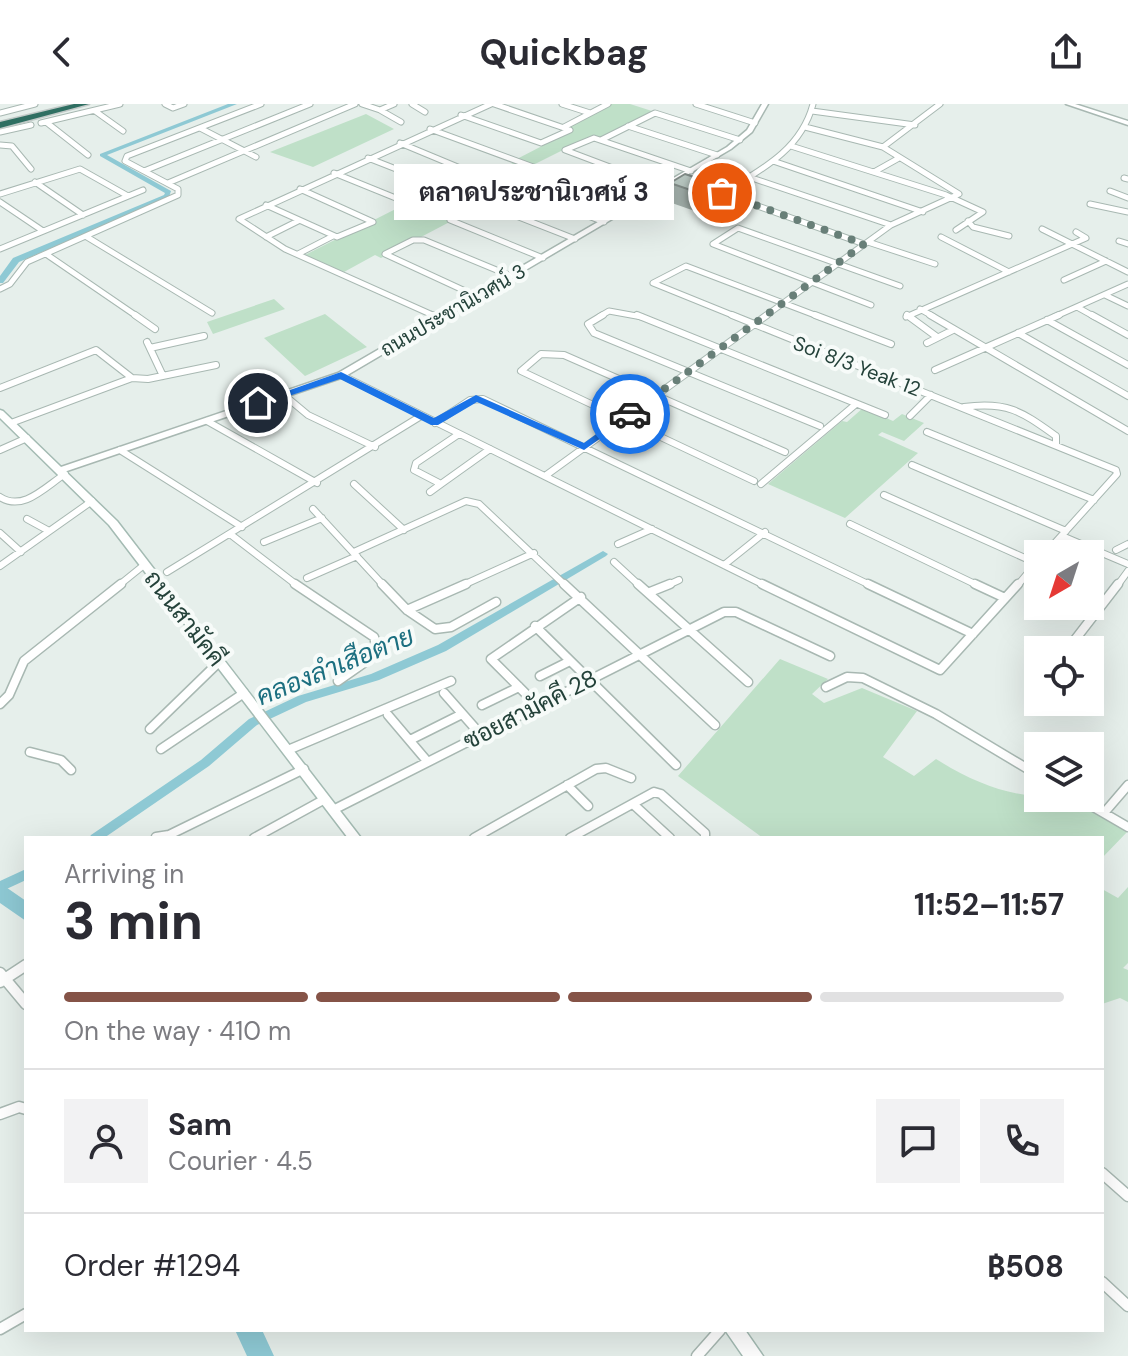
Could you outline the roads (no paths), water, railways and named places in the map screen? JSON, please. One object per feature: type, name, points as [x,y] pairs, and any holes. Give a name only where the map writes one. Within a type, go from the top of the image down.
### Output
[{"type":"highway","points":[[0,123],[65,104]]},
{"type":"highway","points":[[0,123],[85,104]]},
{"type":"main road","name":"ถนนสามัคคี","points":[[0,413],[92,501],[353,836]]},
{"type":"main road","points":[[736,1332],[754,1356]]},
{"type":"street","points":[[0,113],[35,104]]},
{"type":"street","points":[[0,132],[120,104]]},
{"type":"street","points":[[165,104],[170,108],[184,104]]},
{"type":"street","points":[[0,289],[10,284],[27,262],[169,202],[178,195],[178,189],[125,161],[133,154],[261,104]]},
{"type":"street","points":[[144,171],[310,104]]},
{"type":"street","points":[[362,104],[401,122]]},
{"type":"street","points":[[380,110],[394,104]]},
{"type":"street","points":[[412,104],[425,112]]},
{"type":"street","points":[[439,318],[298,254],[239,219],[430,129],[461,115],[493,104],[570,130],[541,143],[461,115]]},
{"type":"street","points":[[562,104],[590,113]]},
{"type":"street","points":[[564,127],[608,104]]},
{"type":"street","points":[[696,104],[716,107],[755,123]]},
{"type":"street","name":"ถนนประชานิเวศน์ 3","points":[[63,472],[341,375],[717,155],[740,140],[755,123],[765,104]]},
{"type":"street","points":[[883,147],[940,104]]},
{"type":"street","points":[[1069,104],[1128,123]]},
{"type":"street","points":[[168,183],[350,105]]},
{"type":"street","points":[[0,106],[10,110]]},
{"type":"street","points":[[722,193],[791,146],[805,127],[813,107],[915,125]]},
{"type":"street","points":[[95,111],[123,131]]},
{"type":"street","points":[[601,140],[658,113],[740,140]]},
{"type":"street","points":[[44,123],[88,155]]},
{"type":"street","points":[[628,126],[717,155]]},
{"type":"street","points":[[805,127],[883,147],[958,192],[956,199]]},
{"type":"street","points":[[200,128],[256,157]]},
{"type":"street","points":[[430,129],[634,204]]},
{"type":"street","points":[[663,187],[565,151],[588,138],[601,140],[691,171]]},
{"type":"street","points":[[400,143],[477,175],[451,190]]},
{"type":"street","points":[[0,145],[12,146],[31,169]]},
{"type":"street","points":[[791,146],[956,199],[983,212],[956,230]]},
{"type":"street","points":[[368,158],[575,239]]},
{"type":"street","points":[[874,172],[899,158]]},
{"type":"street","points":[[773,161],[924,212]]},
{"type":"street","points":[[0,194],[80,169],[128,196]]},
{"type":"street","points":[[334,173],[408,203]]},
{"type":"street","points":[[749,177],[891,225]]},
{"type":"street","points":[[678,178],[693,183]]},
{"type":"street","points":[[35,182],[83,215]]},
{"type":"street","points":[[472,198],[504,184],[604,222]]},
{"type":"street","points":[[707,188],[935,264]]},
{"type":"street","points":[[266,205],[333,236],[344,236],[373,220],[300,189]]},
{"type":"street","points":[[0,249],[143,190]]},
{"type":"street","points":[[1110,191],[1128,198]]},
{"type":"street","points":[[545,476],[891,225],[956,199]]},
{"type":"street","points":[[0,202],[43,231]]},
{"type":"street","points":[[1090,204],[1128,212]]},
{"type":"street","points":[[450,220],[543,258]]},
{"type":"street","points":[[266,237],[298,221]]},
{"type":"street","points":[[968,221],[973,227],[1009,236]]},
{"type":"street","points":[[871,305],[713,244],[738,228],[900,286]]},
{"type":"street","points":[[1042,229],[1128,272]]},
{"type":"street","points":[[937,337],[905,318],[1086,238],[1076,232]]},
{"type":"street","points":[[298,254],[333,236]]},
{"type":"street","points":[[87,237],[212,313]]},
{"type":"street","points":[[941,237],[1009,272]]},
{"type":"street","points":[[476,296],[385,256],[399,246],[424,240],[511,276]]},
{"type":"street","points":[[1119,241],[1128,244]]},
{"type":"street","points":[[0,249],[8,254]]},
{"type":"street","points":[[46,254],[155,329]]},
{"type":"street","points":[[1064,280],[1106,261]]},
{"type":"street","name":"Soi 8/3 Yeak 12","points":[[783,303],[686,266],[678,267],[653,284],[1110,466],[1117,474],[1094,500]]},
{"type":"street","points":[[935,370],[1128,284]]},
{"type":"street","points":[[1105,295],[1128,306]]},
{"type":"street","points":[[783,303],[891,344]]},
{"type":"street","points":[[1077,307],[1128,335]]},
{"type":"street","points":[[920,309],[1128,431]]},
{"type":"street","points":[[820,426],[594,333],[588,324],[609,311],[620,310],[885,415]]},
{"type":"street","points":[[1047,320],[1128,365]]},
{"type":"street","points":[[927,343],[953,330]]},
{"type":"street","points":[[1018,333],[1128,396]]},
{"type":"street","points":[[163,376],[148,345],[204,336]]},
{"type":"street","points":[[0,388],[96,350],[132,378]]},
{"type":"street","points":[[785,452],[555,352],[541,354],[521,371],[621,421],[758,482],[856,404]]},
{"type":"street","points":[[11,423],[132,378],[163,376],[216,365]]},
{"type":"street","points":[[341,375],[940,670],[1024,577]]},
{"type":"street","points":[[284,395],[308,415],[375,447]]},
{"type":"street","points":[[910,416],[931,395]]},
{"type":"street","points":[[435,423],[476,398],[765,532],[973,634]]},
{"type":"street","name":"Soi 8/3 Yeak 12","points":[[963,408],[994,402],[1009,405],[1056,436],[1056,444]]},
{"type":"street","points":[[167,572],[317,483],[421,416]]},
{"type":"street","points":[[207,421],[317,483]]},
{"type":"street","points":[[927,432],[1094,500],[1058,540]]},
{"type":"street","points":[[441,484],[412,466],[459,434]]},
{"type":"street","points":[[0,450],[27,438]]},
{"type":"street","points":[[430,492],[490,449]]},
{"type":"street","points":[[120,450],[242,527]]},
{"type":"street","points":[[912,465],[1128,564]]},
{"type":"street","points":[[0,497],[15,505],[63,472]]},
{"type":"street","points":[[354,484],[404,530]]},
{"type":"street","points":[[884,495],[1024,556]]},
{"type":"street","points":[[0,566],[92,501]]},
{"type":"street","points":[[307,578],[404,530],[473,501],[534,553],[715,725]]},
{"type":"street","points":[[313,509],[407,610],[435,629],[444,629],[496,602]]},
{"type":"street","points":[[264,542],[322,518]]},
{"type":"street","points":[[27,519],[49,531]]},
{"type":"street","points":[[850,524],[1005,598]]},
{"type":"street","points":[[618,544],[652,529]]},
{"type":"street","points":[[724,565],[765,532]]},
{"type":"street","points":[[0,533],[21,552]]},
{"type":"street","points":[[230,534],[259,559],[374,637],[378,653],[338,681]]},
{"type":"street","points":[[1116,550],[1128,544]]},
{"type":"street","points":[[407,610],[534,553]]},
{"type":"street","points":[[614,562],[748,682]]},
{"type":"street","points":[[0,704],[9,695],[24,661],[144,565]]},
{"type":"street","points":[[1078,636],[1128,571]]},
{"type":"street","points":[[650,592],[679,580]]},
{"type":"street","points":[[538,706],[491,659],[581,597]]},
{"type":"street","name":"ซอยสามัคคี 28","points":[[258,836],[427,761],[728,611],[830,656]]},
{"type":"street","points":[[535,626],[587,681],[676,765]]},
{"type":"street","points":[[150,729],[219,662]]},
{"type":"street","points":[[540,676],[568,662]]},
{"type":"street","points":[[826,687],[847,677],[863,678],[936,714],[1024,767]]},
{"type":"street","points":[[288,750],[451,681]]},
{"type":"street","points":[[482,705],[519,687]]},
{"type":"street","points":[[161,749],[244,693]]},
{"type":"street","points":[[444,693],[481,735]]},
{"type":"street","points":[[410,740],[462,714]]},
{"type":"street","points":[[388,715],[427,761]]},
{"type":"street","points":[[30,752],[61,760],[71,770]]},
{"type":"street","points":[[478,836],[600,768],[631,778]]},
{"type":"street","points":[[162,836],[304,769]]},
{"type":"street","points":[[567,785],[588,806]]},
{"type":"street","points":[[1128,785],[1104,813],[1128,827]]},
{"type":"street","points":[[578,836],[654,792],[661,794],[705,836]]},
{"type":"street","points":[[633,804],[668,836]]},
{"type":"street","points":[[24,966],[2,978],[24,1002]]},
{"type":"street","points":[[0,1114],[19,1107],[24,1108]]},
{"type":"street","points":[[1104,1175],[1128,1196]]},
{"type":"street","points":[[1104,1284],[1128,1306]]},
{"type":"street","points":[[0,1329],[24,1315]]},
{"type":"street","points":[[697,1356],[718,1332]]},
{"type":"waterway","points":[[0,281],[16,260],[167,196],[169,192],[102,155],[234,104]]},
{"type":"waterway","name":"คลองลำเสือตาย","points":[[98,836],[205,763],[253,722],[302,699],[375,677],[442,648],[603,554]]},
{"type":"waterway","name":"คลองลำเสือตาย","points":[[0,887],[24,875]]},
{"type":"waterway","points":[[0,891],[24,911]]},
{"type":"waterway","points":[[249,1332],[261,1356]]},
{"type":"place","name":"ตลาดประชานิเวศน์ 3","points":[[722,193]]}]
